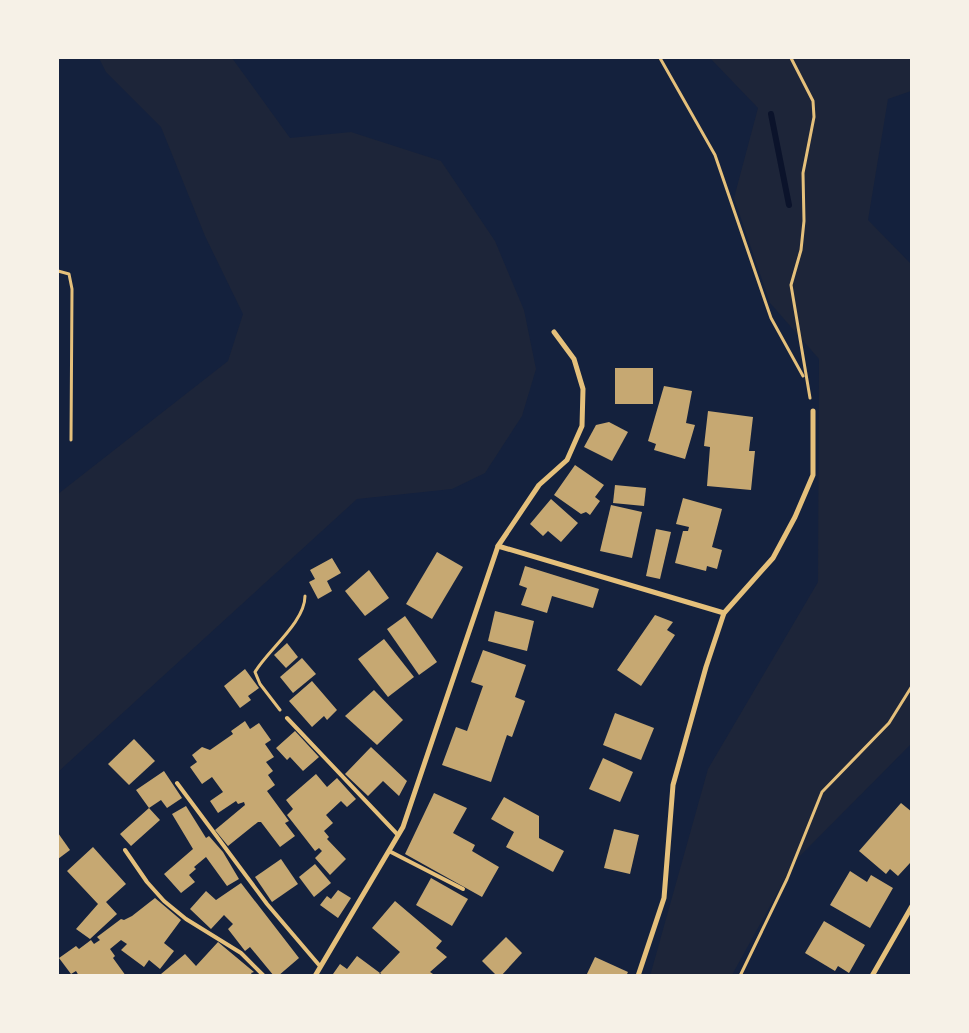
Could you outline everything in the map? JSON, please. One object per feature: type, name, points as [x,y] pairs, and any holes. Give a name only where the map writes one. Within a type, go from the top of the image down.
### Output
[{"type":"street","points":[[314,976],[403,827],[498,546],[539,485],[567,460],[582,426],[583,389],[574,359],[554,332]]},
{"type":"street","points":[[638,976],[664,898],[673,785],[706,667],[724,614],[773,558],[795,517],[813,475],[813,411]]},
{"type":"street","points":[[498,546],[724,614]]},
{"type":"street","points":[[872,976],[912,906]]},
{"type":"lane","points":[[287,718],[398,835]]},
{"type":"lane","points":[[177,784],[266,904],[319,966]]},
{"type":"lane","points":[[126,850],[147,882],[164,900],[186,919],[241,953],[264,976]]},
{"type":"lane","points":[[388,851],[463,889]]},
{"type":"path","points":[[660,58],[715,155],[771,318],[805,379]]},
{"type":"path","points":[[791,58],[813,101],[814,117],[803,173],[804,221],[801,250],[791,285],[805,379],[813,411]]},
{"type":"path","points":[[58,271],[69,274],[72,288],[71,440]]},
{"type":"path","points":[[287,718],[265,692],[256,679],[255,672],[293,624],[305,603],[305,596]]},
{"type":"path","points":[[740,976],[787,879],[822,792],[889,723],[912,686]]},
{"type":"shaded area","points":[[99,58],[232,58],[290,138],[351,132],[441,161],[495,241],[524,310],[536,369],[522,416],[485,473],[452,489],[357,499],[58,772],[58,494],[228,361],[243,314],[205,236],[161,127],[106,72]]},
{"type":"shaded area","points":[[710,58],[911,58],[911,91],[888,99],[868,220],[911,264],[911,744],[795,861],[732,975],[650,976],[708,769],[818,582],[819,359],[770,303],[734,198],[758,108]]},
{"type":"building","points":[[615,368],[653,368],[653,404],[615,404]]},
{"type":"building","points":[[664,386],[692,391],[686,423],[695,425],[685,459],[654,450],[656,444],[648,441]]},
{"type":"building","points":[[708,411],[753,417],[749,451],[755,451],[751,490],[707,486],[710,447],[704,446]]},
{"type":"building","points":[[609,422],[628,432],[612,461],[584,447],[596,425]]},
{"type":"building","points":[[575,465],[604,485],[595,497],[600,501],[590,515],[586,512],[581,514],[554,495]]},
{"type":"building","points":[[615,485],[646,488],[644,506],[613,503]]},
{"type":"building","points":[[683,498],[722,509],[712,547],[722,550],[717,569],[707,566],[706,571],[675,563],[683,531],[688,531],[689,527],[676,524]]},
{"type":"building","points":[[551,499],[578,523],[561,542],[548,531],[543,536],[530,524]]},
{"type":"building","points":[[611,505],[642,512],[632,558],[600,551]]},
{"type":"building","points":[[656,529],[671,532],[660,579],[646,576]]},
{"type":"building","points":[[437,552],[463,567],[432,619],[406,604]]},
{"type":"building","points":[[332,558],[341,573],[327,581],[332,591],[318,599],[309,582],[315,579],[310,570]]},
{"type":"building","points":[[525,566],[599,589],[593,608],[552,596],[547,613],[521,605],[527,588],[519,585]]},
{"type":"building","points":[[369,570],[389,598],[365,616],[345,591]]},
{"type":"building","points":[[495,611],[534,621],[527,651],[488,641]]},
{"type":"building","points":[[655,615],[673,622],[667,630],[675,635],[641,686],[617,670]]},
{"type":"building","points":[[405,616],[437,662],[419,675],[387,629]]},
{"type":"building","points":[[384,639],[414,677],[388,697],[358,659]]},
{"type":"building","points":[[287,643],[298,657],[286,668],[274,655]]},
{"type":"building","points":[[483,650],[526,665],[515,697],[525,701],[512,737],[507,735],[491,782],[442,765],[456,727],[467,731],[483,686],[471,682]]},
{"type":"building","points":[[302,658],[316,674],[293,693],[280,677]]},
{"type":"building","points":[[245,669],[259,688],[248,696],[251,700],[240,708],[224,686]]},
{"type":"building","points":[[312,681],[337,710],[327,720],[324,716],[312,727],[289,701]]},
{"type":"building","points":[[374,690],[403,720],[377,745],[345,716]]},
{"type":"building","points":[[615,713],[654,728],[641,760],[603,745]]},
{"type":"building","points":[[245,721],[250,729],[259,723],[271,740],[265,744],[274,757],[266,762],[273,771],[268,775],[275,785],[267,791],[289,821],[285,823],[295,836],[280,847],[261,822],[258,822],[228,846],[215,830],[245,805],[244,802],[238,804],[236,801],[218,813],[210,801],[223,792],[212,777],[202,784],[190,767],[197,762],[192,755],[202,747],[210,750],[233,734],[231,731]]},
{"type":"building","points":[[295,731],[319,757],[303,771],[290,757],[287,760],[276,748]]},
{"type":"building","points":[[134,739],[155,761],[129,785],[108,764]]},
{"type":"building","points":[[371,747],[407,781],[399,796],[383,781],[368,796],[345,774]]},
{"type":"building","points":[[603,758],[633,772],[620,802],[589,789]]},
{"type":"building","points":[[164,771],[182,798],[167,808],[161,800],[149,808],[136,790]]},
{"type":"building","points":[[316,774],[327,787],[337,778],[356,799],[347,807],[341,801],[326,815],[333,823],[324,831],[329,837],[327,839],[346,859],[330,875],[315,858],[322,851],[319,848],[315,851],[287,815],[293,809],[286,800]]},
{"type":"building","points":[[434,793],[467,808],[453,833],[475,845],[472,851],[499,867],[482,897],[405,854]]},
{"type":"building","points":[[504,797],[539,816],[539,838],[564,851],[553,872],[506,847],[514,832],[491,819]]},
{"type":"building","points":[[901,803],[912,812],[912,864],[910,863],[898,876],[890,869],[886,874],[859,851]]},
{"type":"building","points":[[186,806],[206,838],[209,836],[223,852],[239,879],[227,886],[206,857],[194,867],[196,869],[189,875],[195,882],[181,893],[164,874],[193,849],[172,814]]},
{"type":"building","points":[[149,808],[160,820],[131,846],[120,834]]},
{"type":"building","points":[[614,829],[639,835],[630,874],[604,868]]},
{"type":"building","points":[[58,833],[70,850],[58,859]]},
{"type":"building","points":[[93,847],[126,884],[106,902],[117,914],[90,939],[76,929],[98,904],[67,871]]},
{"type":"building","points":[[281,859],[298,884],[272,902],[255,877]]},
{"type":"building","points":[[315,864],[331,883],[314,897],[299,877]]},
{"type":"building","points":[[850,871],[867,882],[871,875],[893,888],[870,928],[830,905]]},
{"type":"building","points":[[431,878],[468,899],[452,926],[416,905]]},
{"type":"building","points":[[241,883],[299,958],[278,976],[274,976],[250,947],[245,951],[228,929],[233,924],[224,915],[211,929],[190,909],[206,891],[216,900]]},
{"type":"building","points":[[338,890],[351,898],[338,918],[320,905],[327,896],[331,899]]},
{"type":"building","points":[[155,898],[181,920],[164,943],[174,951],[160,969],[149,960],[144,967],[121,950],[127,944],[121,940],[110,949],[115,956],[113,958],[126,976],[79,976],[76,971],[71,974],[59,958],[76,946],[79,949],[91,940],[94,944],[100,940],[97,937],[121,919],[124,920],[132,916]]},
{"type":"building","points":[[395,901],[442,941],[436,948],[447,957],[430,972],[436,976],[384,976],[380,973],[400,952],[372,928]]},
{"type":"building","points":[[824,921],[865,945],[849,973],[838,966],[835,971],[805,953]]},
{"type":"building","points":[[506,937],[522,953],[501,976],[497,976],[482,961]]},
{"type":"building","points":[[218,942],[254,972],[251,973],[253,976],[161,974],[185,954],[196,966]]},
{"type":"building","points":[[357,956],[380,973],[378,976],[333,974],[340,964],[347,969]]},
{"type":"building","points":[[595,957],[628,972],[626,976],[586,976]]},
{"type":"waterway","points":[[771,114],[789,205]]}]
